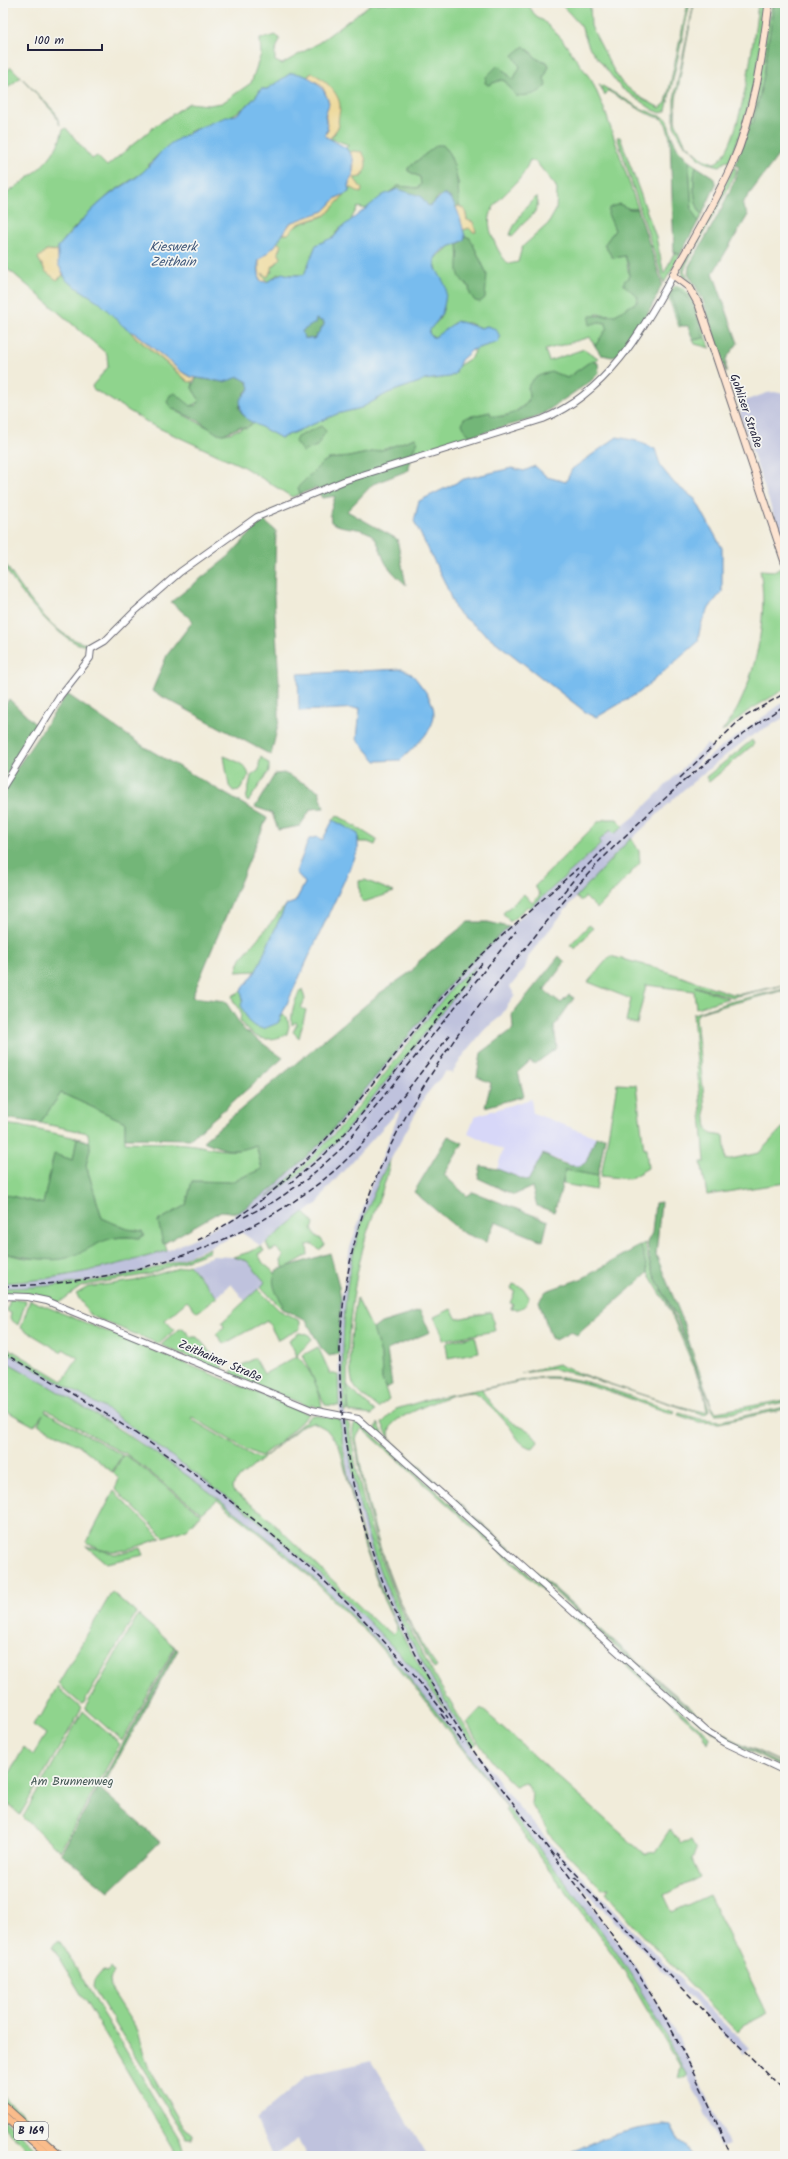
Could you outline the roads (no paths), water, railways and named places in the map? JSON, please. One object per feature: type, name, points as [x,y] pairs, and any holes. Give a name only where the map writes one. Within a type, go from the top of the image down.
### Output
[{"type":"main road","points":[[673,275],[726,178],[742,138],[758,78],[769,3]]},
{"type":"main road","name":"Gohliser Straße","points":[[673,275],[689,288],[699,305],[785,562]]},
{"type":"main road","name":"B 169","points":[[3,2105],[60,2156]]},
{"type":"main road","name":"B 169","points":[[3,2115],[50,2156]]},
{"type":"street","points":[[3,787],[60,696],[90,658],[91,649],[105,641],[134,612],[180,572],[257,517],[312,493],[375,470],[543,419],[560,411],[599,380],[624,356],[642,331],[673,275]]},
{"type":"street","name":"Zeithainer Straße","points":[[3,1296],[28,1297],[47,1301],[312,1410],[358,1419],[694,1720],[717,1738],[785,1771]]},
{"type":"water","name":"Kieswerk Zeithain","points":[[291,73],[304,75],[316,82],[324,92],[329,104],[325,115],[328,131],[326,131],[325,136],[346,148],[353,158],[353,175],[349,182],[349,192],[336,198],[324,211],[290,223],[275,246],[259,260],[258,265],[260,281],[267,282],[282,273],[289,275],[304,275],[316,245],[334,237],[341,228],[383,195],[397,189],[421,196],[428,206],[432,205],[443,194],[452,200],[460,218],[465,236],[464,240],[445,249],[436,257],[436,269],[445,285],[446,296],[441,315],[429,333],[432,337],[435,337],[457,321],[481,328],[487,326],[496,329],[500,337],[498,342],[472,350],[461,360],[455,374],[449,377],[425,380],[388,393],[361,408],[337,414],[281,438],[248,420],[241,412],[240,400],[250,388],[248,382],[239,377],[224,382],[191,377],[182,372],[140,337],[123,326],[99,302],[67,281],[58,264],[58,247],[77,226],[112,193],[143,172],[166,147],[203,126],[236,115],[256,97],[261,89],[267,89]],"holes":[[[316,319],[324,322],[324,325],[314,339],[304,338],[302,331],[315,323]]]},
{"type":"water","points":[[617,437],[637,441],[655,449],[661,467],[675,484],[695,499],[722,548],[722,592],[705,615],[700,627],[698,642],[640,692],[597,717],[588,714],[456,611],[445,583],[414,521],[419,501],[464,479],[512,468],[524,471],[535,466],[547,477],[566,482],[572,469]]},
{"type":"water","points":[[402,669],[414,676],[430,699],[434,718],[431,727],[425,735],[401,760],[376,761],[357,739],[360,708],[299,711],[298,674]]},
{"type":"water","points":[[333,820],[358,834],[358,851],[278,1023],[263,1029],[254,1026],[248,1021],[241,1005],[243,1000],[241,991],[256,971],[286,905],[295,902],[305,883],[296,872],[309,839],[317,837],[322,841]]},
{"type":"water","points":[[662,2125],[671,2126],[679,2141],[687,2147],[692,2156],[566,2156],[588,2144],[612,2135]]},
{"type":"railway","points":[[680,778],[741,719],[785,693]]},
{"type":"railway","points":[[685,780],[744,733],[785,705]]},
{"type":"railway","points":[[482,1763],[445,1706],[412,1646],[384,1584],[362,1519],[347,1453],[340,1386],[342,1318],[353,1249],[364,1210],[378,1172],[396,1135],[415,1100],[460,1032],[509,968],[579,884],[626,835],[688,777]]},
{"type":"railway","points":[[558,899],[576,877],[611,842]]},
{"type":"railway","points":[[198,1240],[237,1217],[272,1191],[304,1162],[361,1098],[459,978],[491,946],[578,868]]},
{"type":"railway","points":[[244,1217],[275,1201],[307,1179],[342,1148],[516,931]]},
{"type":"railway","points":[[289,1184],[325,1154],[352,1126],[482,963]]},
{"type":"railway","points":[[3,1286],[47,1284],[92,1278],[136,1269],[179,1257],[221,1241],[261,1221],[299,1198],[334,1171],[350,1156],[381,1123],[450,1035]]},
{"type":"railway","points":[[3,1353],[128,1428],[245,1512],[300,1559],[352,1608],[402,1661],[448,1718]]},
{"type":"railway","points":[[441,1714],[463,1743]]},
{"type":"railway","points":[[479,1759],[612,1935],[652,1996],[694,2074],[731,2156]]},
{"type":"railway","points":[[556,1853],[581,1879]]},
{"type":"railway","points":[[575,1877],[720,2027],[785,2091]]},
{"type":"park label","name":"Am Brunnenweg","points":[[72,1781]]}]
